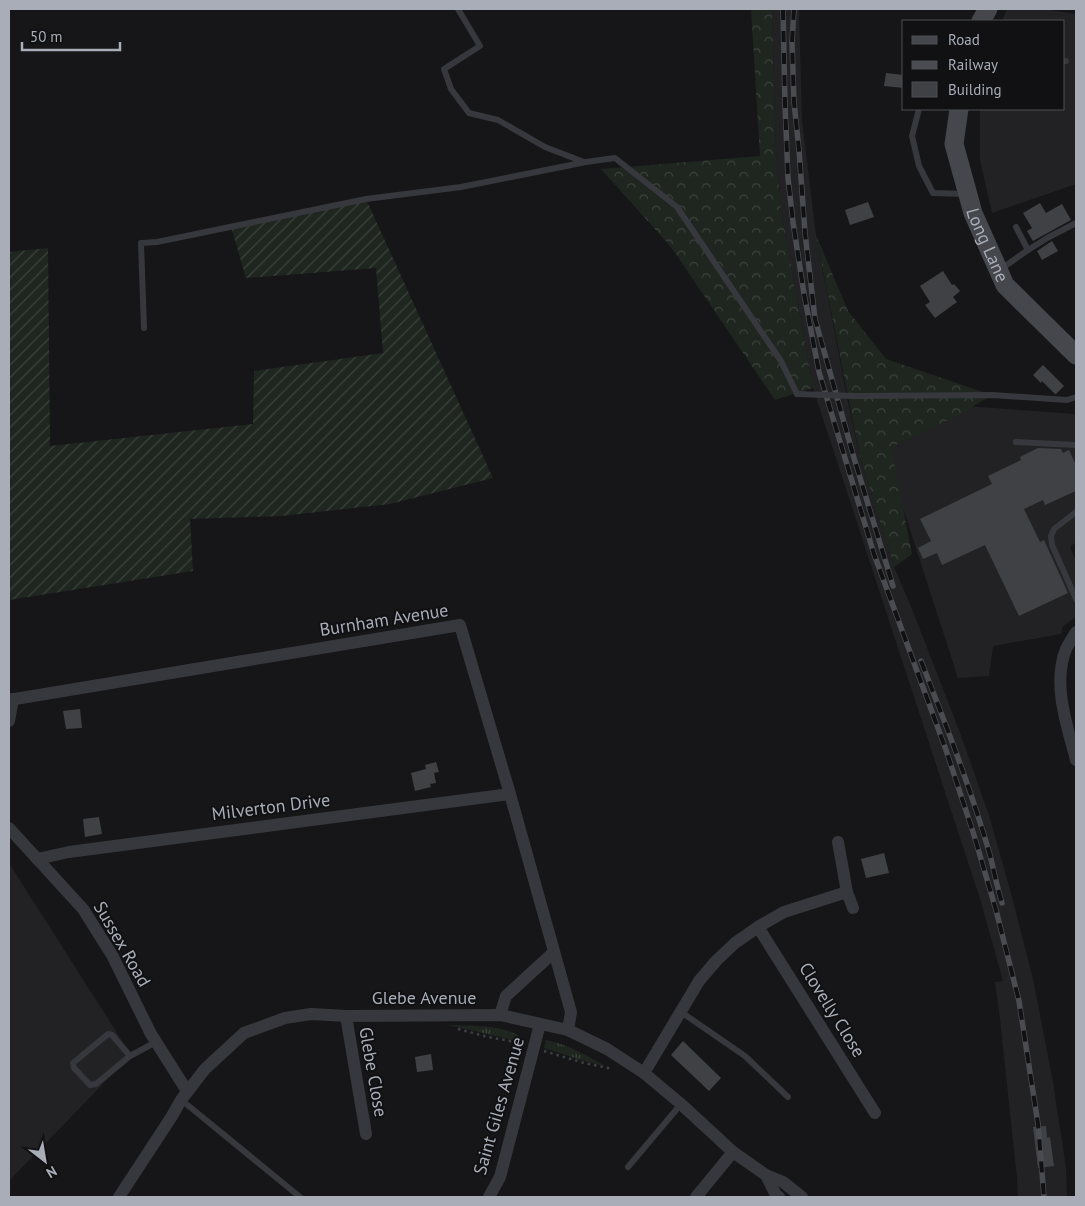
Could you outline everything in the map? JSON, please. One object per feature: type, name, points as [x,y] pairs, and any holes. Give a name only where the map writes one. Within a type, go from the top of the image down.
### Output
[{"type":"main road","points":[[982,20],[988,9]]},
{"type":"main road","name":"Long Lane","points":[[959,110],[954,144],[973,214],[1005,285],[1076,355]]},
{"type":"street","name":"Burnham Avenue","points":[[11,700],[460,625],[571,1012],[568,1030]]},
{"type":"street","points":[[1076,632],[1066,649],[1061,670],[1061,693],[1076,760]]},
{"type":"street","points":[[9,721],[11,700]]},
{"type":"street","name":"Milverton Drive","points":[[37,859],[69,852],[510,794]]},
{"type":"street","name":"Sussex Road","points":[[9,828],[83,909],[112,954],[184,1096]]},
{"type":"street","points":[[838,842],[847,892],[852,908]]},
{"type":"street","points":[[644,1073],[699,981],[735,943],[784,912],[847,892]]},
{"type":"street","name":"Clovelly Close","points":[[758,927],[875,1113]]},
{"type":"street","points":[[500,1015],[506,996],[554,952]]},
{"type":"street","name":"Glebe Avenue","points":[[119,1197],[184,1096],[205,1068],[244,1033],[285,1018],[311,1014],[346,1016],[500,1015],[568,1030],[607,1049],[644,1073],[733,1152],[766,1175],[783,1182],[802,1197]]},
{"type":"street","name":"Glebe Close","points":[[346,1016],[366,1134]]},
{"type":"street","name":"Saint Giles Avenue","points":[[489,1197],[500,1177],[540,1024]]},
{"type":"street","points":[[696,1197],[733,1152]]},
{"type":"street","name":"Glebe Avenue","points":[[766,1175],[776,1195],[779,1197]]},
{"type":"lane","points":[[458,9],[480,46],[444,69],[451,89],[469,113],[498,120],[545,147],[586,162]]},
{"type":"lane","points":[[920,110],[912,136],[919,166],[933,193],[968,194]]},
{"type":"lane","points":[[144,328],[140,243],[157,242],[366,199],[460,187],[615,158],[677,207],[781,361],[796,394],[847,397],[992,395],[1066,400],[1076,397]]},
{"type":"lane","points":[[999,271],[1028,250],[1076,223]]},
{"type":"lane","points":[[1016,227],[1028,250]]},
{"type":"lane","points":[[1016,442],[1076,445]]},
{"type":"lane","points":[[1076,512],[1054,529],[1051,536],[1052,545],[1076,599]]},
{"type":"lane","points":[[681,1012],[745,1056],[788,1097]]},
{"type":"lane","points":[[130,1056],[112,1034],[108,1034],[73,1063],[74,1068],[90,1085],[96,1084],[130,1056],[156,1042]]},
{"type":"lane","points":[[184,1096],[190,1106],[300,1197]]},
{"type":"lane","points":[[628,1167],[681,1104]]},
{"type":"path","points":[[454,1027],[521,1043],[526,1038]]},
{"type":"path","points":[[540,1050],[613,1069]]},
{"type":"shaded area","points":[[772,9],[799,9],[802,120],[816,235],[860,457],[894,567],[959,730],[989,815],[1012,897],[1033,979],[1053,1082],[1066,1168],[1067,1197],[1018,1197],[995,982],[1003,981],[981,902],[813,388],[781,210],[776,154]]},
{"type":"shaded area","points":[[1007,9],[1043,9],[1076,14],[1076,184],[992,213],[980,160],[980,110],[1065,110],[1065,20],[1002,20]]},
{"type":"shaded area","points":[[869,399],[1076,414],[1076,542],[1070,547],[1076,561],[1076,617],[1063,626],[1061,634],[993,646],[989,676],[958,678]]},
{"type":"shaded area","points":[[9,863],[131,1055],[9,1181]]},
{"type":"green space","points":[[751,9],[772,9],[776,154],[781,210],[813,388],[775,400],[671,247],[601,169],[760,156]]},
{"type":"green space","points":[[366,199],[493,478],[390,504],[282,516],[190,519],[193,571],[9,600],[9,252],[48,248],[50,446],[253,424],[254,371],[383,353],[376,268],[246,278],[231,227]]},
{"type":"green space","points":[[816,235],[848,311],[886,359],[992,395],[957,416],[891,447],[912,554],[894,567],[860,457]]},
{"type":"green space","points":[[448,1025],[497,1028],[515,1033],[522,1038],[518,1041]]},
{"type":"green space","points":[[546,1040],[569,1047],[605,1066],[544,1048]]},
{"type":"building","points":[[886,73],[902,75],[902,88],[884,86]]},
{"type":"building","points":[[868,202],[874,217],[850,225],[845,210]]},
{"type":"building","points":[[1040,203],[1046,213],[1062,204],[1071,220],[1033,241],[1027,231],[1032,228],[1023,213]]},
{"type":"building","points":[[1052,241],[1058,251],[1042,260],[1037,251]]},
{"type":"building","points":[[943,271],[952,285],[954,284],[960,291],[953,297],[957,302],[935,318],[925,305],[930,302],[920,286]]},
{"type":"building","points":[[1043,365],[1064,386],[1056,394],[1033,375]]},
{"type":"building","points":[[1038,448],[1061,449],[1063,453],[1069,450],[1076,465],[1076,491],[1045,505],[1043,500],[1024,509],[1040,542],[1044,540],[1068,593],[1019,616],[985,545],[942,565],[937,553],[923,559],[918,548],[931,541],[920,519],[992,484],[988,476],[1021,460],[1020,457]]},
{"type":"building","points":[[80,709],[82,728],[66,729],[63,711]]},
{"type":"building","points":[[436,762],[439,772],[434,773],[436,783],[430,784],[431,787],[415,791],[411,773],[426,769],[425,765]]},
{"type":"building","points":[[99,817],[102,834],[85,837],[83,819]]},
{"type":"building","points":[[884,853],[889,873],[866,878],[861,859]]},
{"type":"building","points":[[683,1041],[721,1078],[709,1091],[671,1055]]},
{"type":"building","points":[[431,1054],[433,1070],[417,1072],[415,1057]]},
{"type":"building","points":[[1046,1126],[1047,1138],[1050,1137],[1054,1166],[1038,1168],[1033,1127]]},
{"type":"railway","points":[[783,9],[788,178],[804,294],[819,372],[874,554],[946,750],[996,910],[1019,1001],[1038,1124],[1044,1197]]},
{"type":"railway","points":[[794,9],[792,42],[794,102],[805,233],[815,319],[854,458],[893,586]]},
{"type":"railway","points":[[921,661],[975,806],[1002,903]]}]
